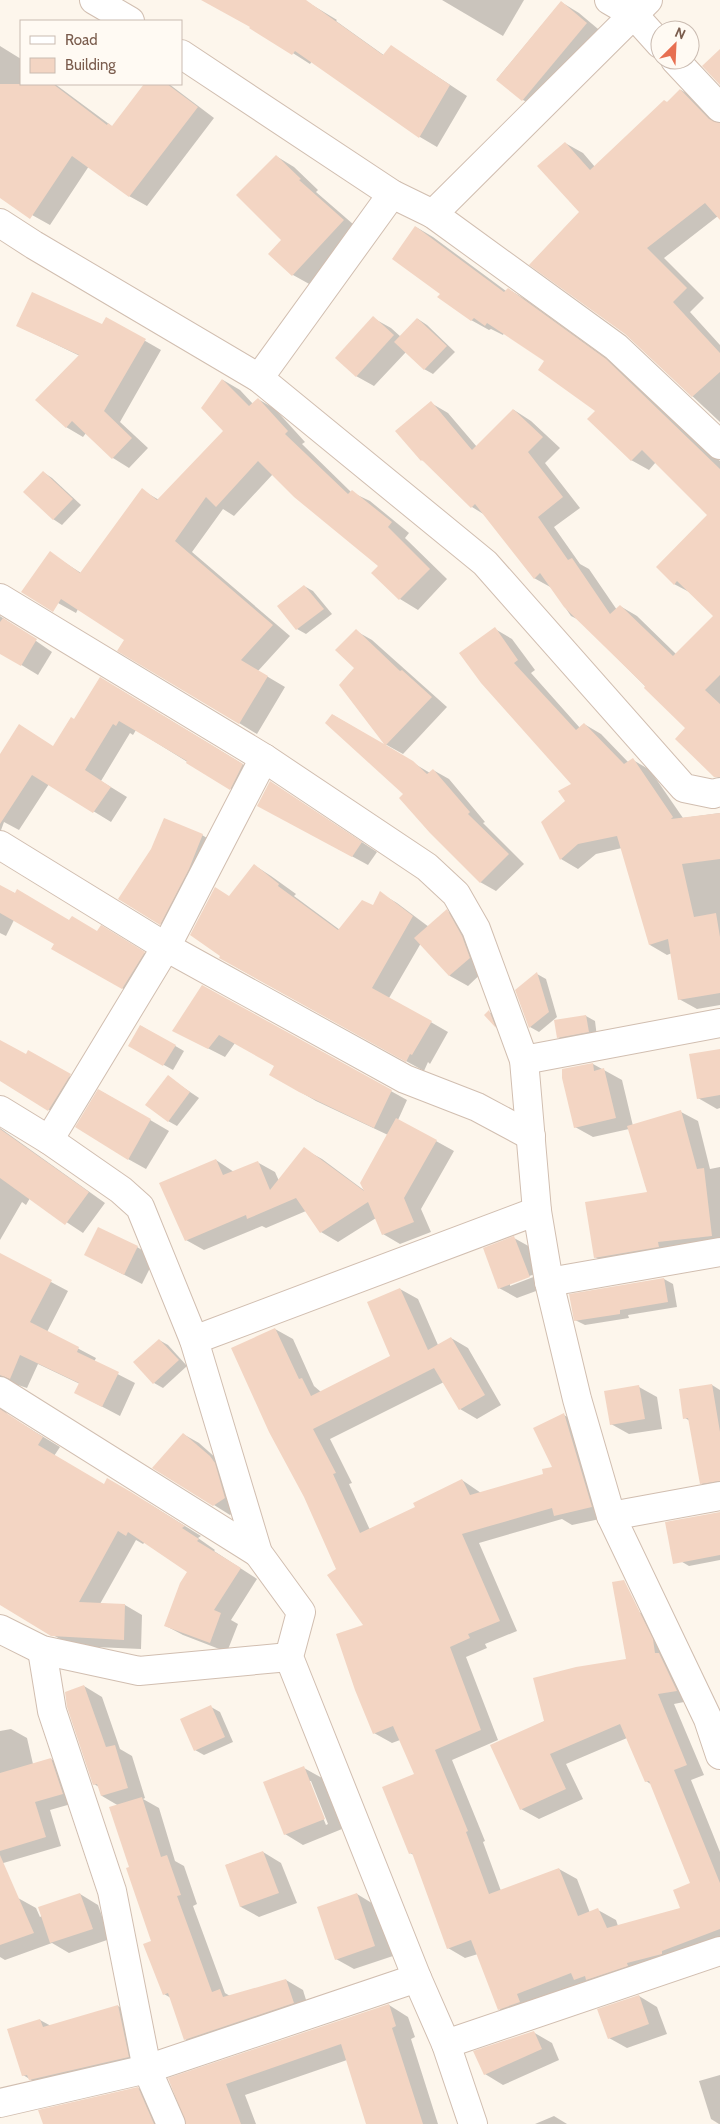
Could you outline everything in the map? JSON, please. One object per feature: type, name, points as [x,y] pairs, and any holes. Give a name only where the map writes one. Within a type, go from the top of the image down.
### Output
[{"type":"street","points":[[94,0],[128,20]]},
{"type":"street","points":[[610,0],[640,7],[650,26]]},
{"type":"street","points":[[433,214],[640,7]]},
{"type":"street","points":[[182,55],[392,194],[433,214],[616,347],[720,445]]},
{"type":"street","points":[[684,70],[720,108]]},
{"type":"street","points":[[260,378],[392,194]]},
{"type":"street","points":[[0,223],[260,378],[485,563],[684,788],[713,794],[720,792]]},
{"type":"street","points":[[0,598],[264,758],[427,867],[456,894],[476,929],[524,1060],[537,1211],[549,1282],[577,1399],[612,1516],[714,1718],[720,1755]]},
{"type":"street","points":[[49,1140],[166,947],[264,758]]},
{"type":"street","points":[[0,845],[166,947],[406,1079],[477,1107],[531,1136]]},
{"type":"street","points":[[524,1060],[720,1023]]},
{"type":"street","points":[[0,1110],[49,1140],[121,1190],[140,1207],[194,1340],[258,1553],[301,1612],[289,1657],[417,1978],[446,2044],[473,2124]]},
{"type":"street","points":[[194,1340],[537,1211]]},
{"type":"street","points":[[549,1282],[720,1252]]},
{"type":"street","points":[[0,1391],[258,1553]]},
{"type":"street","points":[[612,1516],[720,1496]]},
{"type":"street","points":[[0,1629],[42,1650],[139,1671],[289,1657]]},
{"type":"street","points":[[42,1650],[52,1712],[112,1891],[147,2069],[171,2124]]},
{"type":"street","points":[[446,2044],[720,1951]]},
{"type":"street","points":[[0,2103],[147,2069],[417,1978]]},
{"type":"building","points":[[201,0],[306,0],[383,55],[391,45],[450,85],[419,138],[295,51],[292,55],[250,27]]},
{"type":"building","points":[[561,1],[587,23],[522,101],[496,80]]},
{"type":"building","points":[[720,49],[720,85],[702,66]]},
{"type":"building","points":[[0,84],[54,85],[107,125],[108,123],[112,126],[143,85],[168,85],[198,107],[129,197],[72,156],[30,219],[0,198]]},
{"type":"building","points":[[680,89],[709,119],[720,123],[720,220],[705,203],[647,248],[687,288],[673,302],[720,353],[720,372],[692,397],[625,334],[529,265],[579,212],[537,166],[565,142],[590,170],[664,100],[667,102]]},
{"type":"building","points":[[276,155],[301,179],[299,180],[344,220],[292,276],[268,254],[281,240],[236,195]]},
{"type":"building","points":[[415,226],[504,292],[508,288],[606,359],[720,469],[720,675],[705,690],[720,704],[720,777],[714,777],[675,739],[685,728],[564,607],[540,573],[534,579],[475,504],[471,508],[421,461],[395,431],[431,401],[472,450],[513,409],[543,437],[528,452],[563,497],[538,517],[568,560],[572,558],[610,614],[620,605],[673,656],[713,616],[677,581],[674,585],[656,567],[707,515],[642,450],[631,461],[587,419],[595,411],[538,370],[544,361],[487,323],[485,326],[474,318],[471,321],[437,297],[440,294],[392,259]]},
{"type":"building","points":[[32,292],[102,324],[106,317],[146,339],[104,411],[132,438],[112,459],[72,421],[66,428],[35,400],[79,355],[16,326]]},
{"type":"building","points":[[373,316],[394,335],[356,377],[335,358]]},
{"type":"building","points":[[417,318],[447,346],[424,370],[394,342]]},
{"type":"building","points":[[222,379],[249,406],[258,398],[288,431],[285,434],[348,494],[352,490],[392,522],[388,527],[430,569],[399,600],[371,573],[378,566],[294,497],[258,461],[216,507],[206,497],[175,541],[273,625],[241,660],[268,676],[239,724],[117,651],[124,640],[61,599],[53,612],[21,592],[50,551],[80,573],[142,488],[157,500],[223,431],[201,408]]},
{"type":"building","points":[[43,471],[73,499],[53,520],[23,492]]},
{"type":"building","points":[[304,585],[324,609],[296,630],[277,606]]},
{"type":"building","points":[[3,618],[37,639],[21,666],[0,654],[0,622]]},
{"type":"building","points":[[495,627],[518,660],[514,663],[576,730],[584,723],[624,764],[633,758],[673,817],[671,819],[720,813],[720,859],[682,864],[694,917],[716,913],[720,937],[720,993],[678,1000],[668,939],[649,945],[617,836],[578,844],[560,860],[541,822],[565,801],[558,791],[571,784],[481,683],[459,653]]},
{"type":"building","points":[[356,629],[400,671],[402,670],[432,697],[386,745],[413,761],[427,774],[433,769],[470,812],[468,814],[509,854],[480,883],[430,833],[399,798],[403,794],[325,723],[332,714],[384,744],[339,685],[354,668],[335,650]]},
{"type":"building","points":[[100,677],[243,764],[230,790],[186,763],[187,761],[119,721],[116,726],[113,724],[85,770],[111,787],[93,813],[32,775],[0,824],[0,754],[19,724],[53,746],[71,717],[74,719]]},
{"type":"building","points":[[270,781],[362,842],[352,857],[257,806]]},
{"type":"building","points":[[164,818],[203,834],[189,869],[160,925],[118,899],[151,849]]},
{"type":"building","points":[[254,864],[279,884],[278,886],[338,930],[362,900],[373,905],[380,891],[413,916],[372,988],[432,1021],[406,1062],[219,958],[220,956],[190,935],[215,887],[229,896]]},
{"type":"building","points":[[0,885],[15,893],[17,889],[69,920],[72,916],[97,931],[101,925],[145,952],[122,989],[51,949],[54,944],[0,913]]},
{"type":"building","points":[[447,909],[462,936],[470,958],[449,976],[414,938]]},
{"type":"building","points":[[537,972],[549,1012],[529,1028],[515,990]]},
{"type":"building","points":[[202,985],[392,1090],[374,1128],[299,1092],[269,1075],[274,1066],[219,1035],[208,1049],[172,1031]]},
{"type":"building","points":[[489,1010],[496,1028],[484,1015]]},
{"type":"building","points":[[586,1015],[589,1032],[557,1038],[554,1020]]},
{"type":"building","points":[[140,1025],[176,1045],[163,1066],[128,1046]]},
{"type":"building","points":[[0,1040],[26,1054],[28,1050],[71,1074],[48,1111],[0,1081]]},
{"type":"building","points":[[720,1049],[720,1095],[697,1099],[689,1054]]},
{"type":"building","points":[[593,1063],[594,1071],[604,1068],[616,1118],[574,1128],[562,1078],[562,1069]]},
{"type":"building","points":[[168,1075],[190,1092],[168,1122],[145,1105]]},
{"type":"building","points":[[98,1089],[151,1119],[128,1160],[75,1127]]},
{"type":"building","points":[[681,1110],[697,1169],[704,1168],[712,1236],[658,1242],[659,1247],[594,1258],[585,1202],[647,1192],[627,1126]]},
{"type":"building","points":[[396,1118],[437,1140],[404,1198],[414,1222],[382,1235],[368,1202],[320,1233],[296,1198],[247,1219],[246,1215],[185,1241],[159,1183],[216,1159],[223,1175],[258,1161],[270,1190],[304,1147],[364,1191],[360,1183]]},
{"type":"building","points":[[0,1129],[89,1192],[65,1225],[0,1178]]},
{"type":"building","points":[[98,1227],[138,1246],[124,1275],[84,1255]]},
{"type":"building","points":[[514,1236],[530,1277],[498,1289],[483,1248]]},
{"type":"building","points":[[0,1253],[52,1280],[30,1322],[79,1347],[77,1352],[119,1372],[102,1407],[74,1393],[79,1383],[20,1355],[10,1379],[0,1375]]},
{"type":"building","points":[[664,1278],[668,1302],[620,1310],[620,1314],[574,1321],[569,1294]]},
{"type":"building","points":[[400,1288],[428,1350],[451,1337],[485,1395],[459,1410],[434,1368],[313,1429],[336,1473],[333,1474],[360,1533],[415,1507],[413,1503],[462,1479],[470,1495],[543,1474],[542,1469],[552,1467],[533,1428],[564,1413],[592,1507],[554,1516],[552,1508],[462,1534],[500,1621],[468,1634],[470,1638],[450,1647],[481,1730],[435,1750],[468,1831],[466,1832],[489,1894],[559,1868],[578,1916],[598,1908],[607,1928],[680,1908],[673,1890],[690,1883],[649,1781],[645,1782],[620,1724],[550,1754],[566,1789],[520,1810],[490,1745],[544,1721],[533,1678],[576,1667],[626,1659],[612,1582],[624,1580],[653,1639],[655,1653],[659,1653],[677,1691],[658,1694],[687,1765],[674,1770],[720,1883],[720,1929],[662,1951],[662,1954],[627,1963],[628,1966],[586,1980],[585,1976],[574,1980],[571,1973],[517,1994],[520,2002],[498,2010],[471,1940],[447,1949],[412,1853],[409,1854],[382,1787],[414,1774],[393,1726],[373,1734],[355,1690],[336,1634],[363,1625],[327,1575],[336,1569],[304,1497],[269,1432],[231,1348],[275,1328],[299,1379],[302,1378],[311,1396],[390,1356],[367,1302]]},
{"type":"building","points":[[159,1339],[179,1360],[153,1384],[133,1362]]},
{"type":"building","points":[[712,1384],[720,1432],[720,1481],[700,1484],[688,1418],[683,1419],[679,1389]]},
{"type":"building","points":[[639,1385],[645,1419],[610,1425],[604,1391]]},
{"type":"building","points":[[0,1409],[43,1437],[38,1445],[104,1484],[107,1478],[131,1492],[185,1526],[182,1528],[199,1539],[197,1541],[241,1568],[214,1610],[221,1613],[210,1643],[164,1626],[180,1583],[187,1572],[128,1532],[126,1536],[118,1531],[79,1602],[125,1604],[124,1640],[51,1636],[0,1605]]},
{"type":"building","points":[[183,1433],[210,1456],[215,1463],[225,1498],[213,1506],[152,1468]]},
{"type":"building","points":[[720,1512],[720,1555],[673,1564],[665,1522]]},
{"type":"building","points":[[84,1685],[106,1747],[115,1745],[128,1788],[101,1796],[97,1784],[93,1785],[67,1707],[65,1692]]},
{"type":"building","points":[[211,1705],[225,1737],[194,1751],[180,1719]]},
{"type":"building","points":[[51,1758],[63,1794],[35,1802],[46,1837],[0,1851],[0,1773]]},
{"type":"building","points":[[304,1766],[325,1819],[284,1835],[263,1782]]},
{"type":"building","points":[[142,1797],[161,1857],[167,1855],[181,1895],[177,1896],[212,1992],[220,1989],[223,1997],[286,1979],[294,2003],[184,2040],[168,1993],[163,1995],[143,1944],[151,1941],[126,1868],[129,1867],[109,1807]]},
{"type":"building","points":[[263,1851],[279,1893],[240,1907],[225,1865]]},
{"type":"building","points":[[0,1855],[34,1933],[0,1945]]},
{"type":"building","points":[[80,1893],[93,1929],[50,1943],[38,1907]]},
{"type":"building","points":[[357,1893],[375,1946],[335,1960],[317,1907]]},
{"type":"building","points":[[639,1995],[649,2024],[608,2039],[597,2009]]},
{"type":"building","points":[[389,2004],[396,2026],[392,2028],[423,2124],[366,2124],[341,2044],[226,2084],[241,2124],[186,2124],[168,2078]]},
{"type":"building","points":[[118,2005],[129,2057],[29,2080],[27,2075],[22,2076],[7,2029],[40,2019],[43,2027]]},
{"type":"building","points":[[534,2031],[542,2049],[484,2075],[473,2051]]},
{"type":"building","points":[[138,2087],[154,2124],[43,2124],[38,2110]]}]
